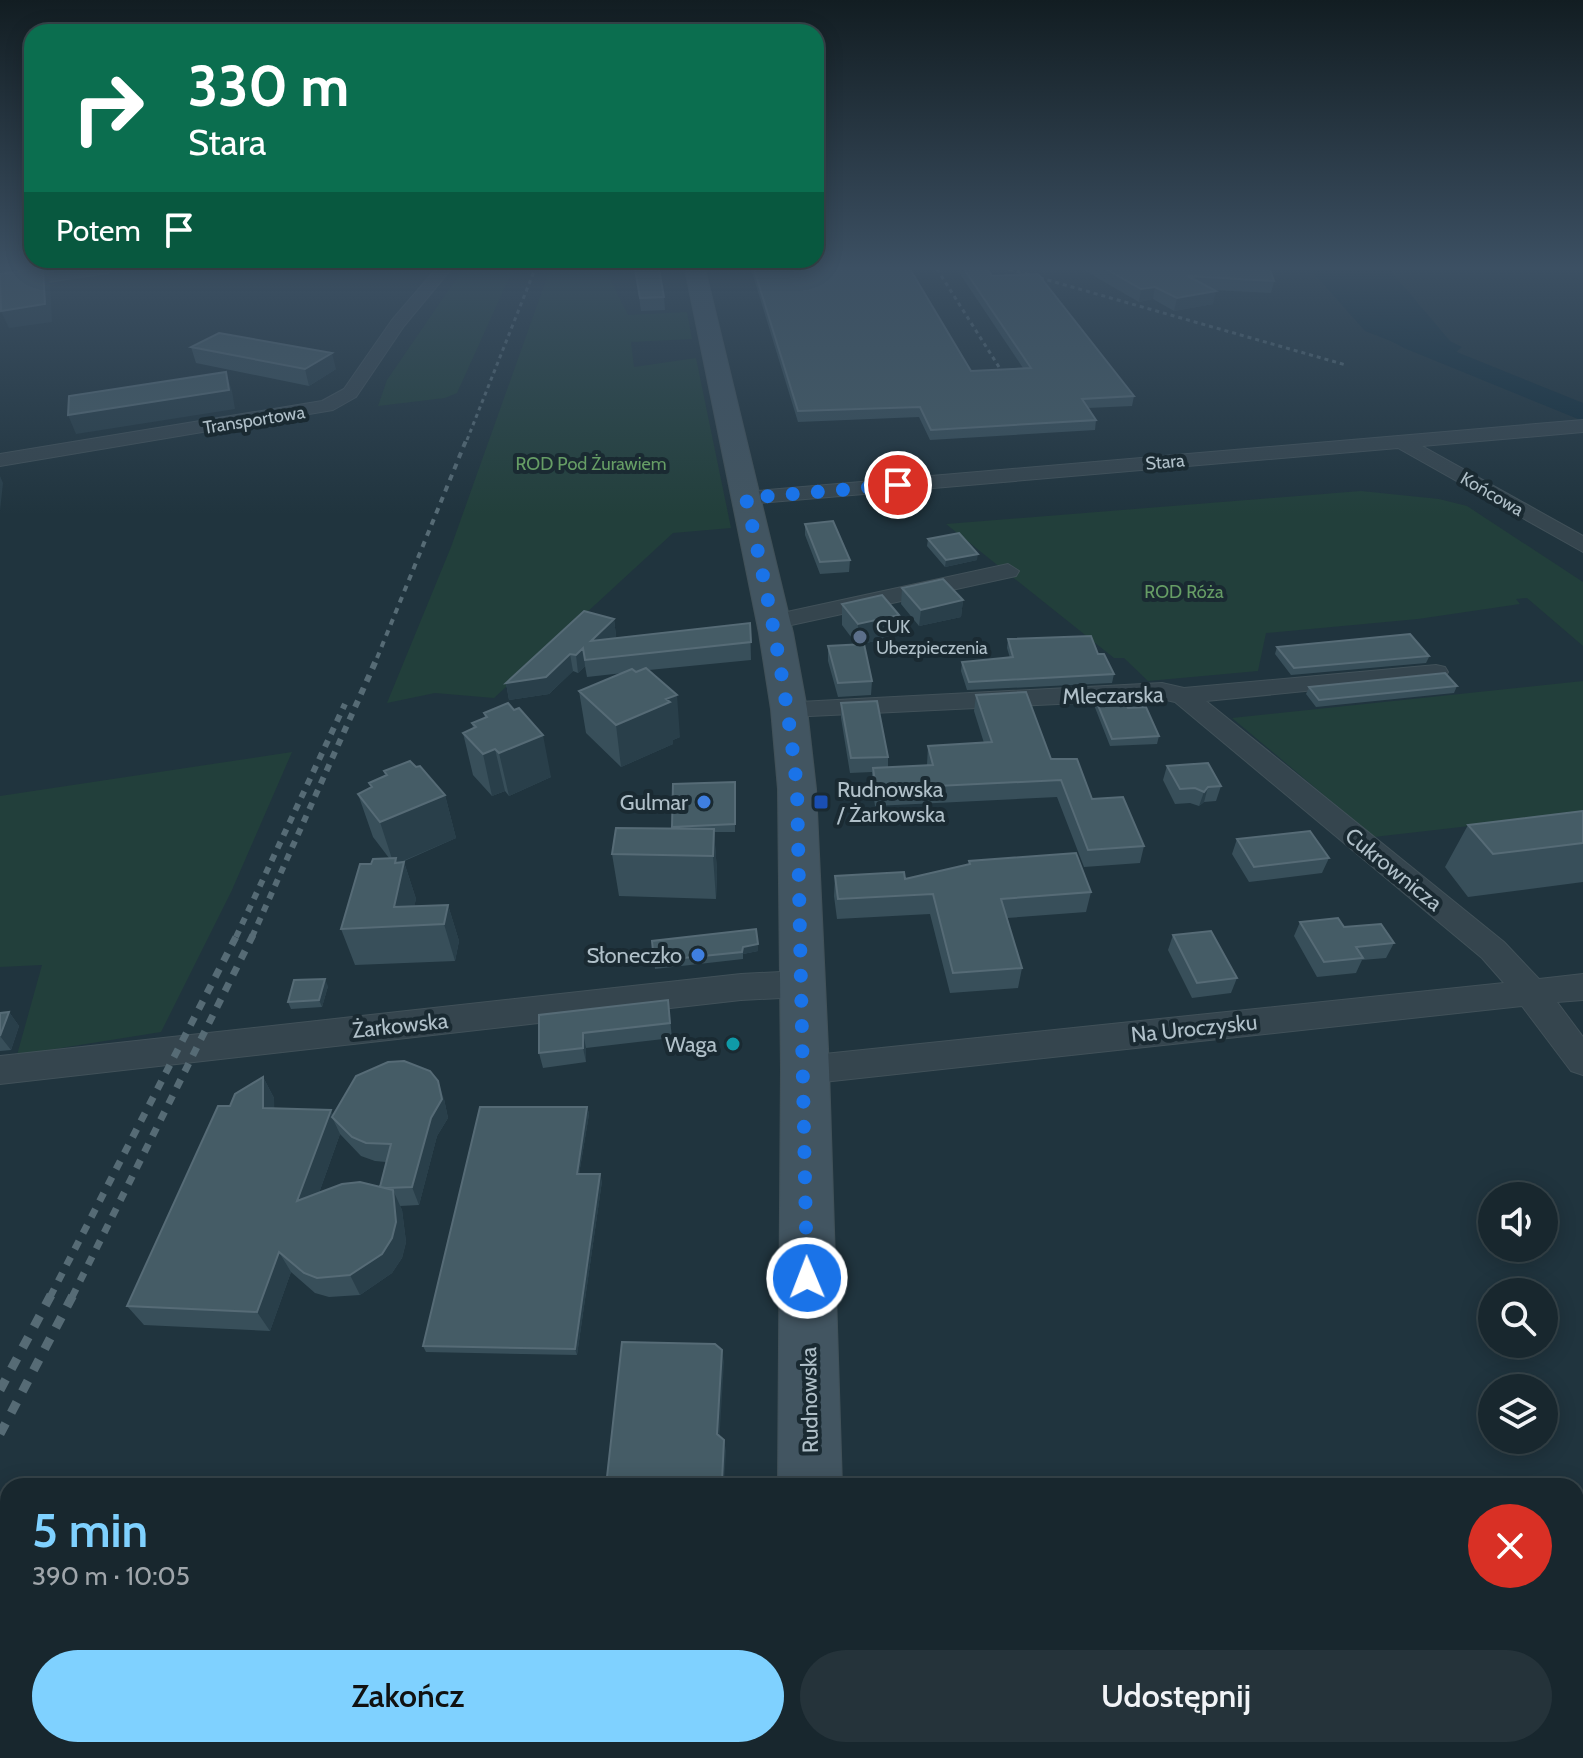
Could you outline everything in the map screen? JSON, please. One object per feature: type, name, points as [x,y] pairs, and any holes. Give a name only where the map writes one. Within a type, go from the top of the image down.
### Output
[{"type":"main road","name":"Rudnowska","points":[[713,351],[773,622],[789,709],[797,789],[800,984],[805,1070],[810,1478]]},
{"type":"street","name":"Transportowa","points":[[0,460],[327,406],[350,393],[379,351]]},
{"type":"street","name":"Stara","points":[[746,498],[1583,426]]},
{"type":"street","name":"Końcowa","points":[[1402,442],[1583,545]]},
{"type":"street","points":[[773,622],[1008,571]]},
{"type":"street","name":"Mleczarska","points":[[789,709],[1162,691],[1184,696],[1436,672]]},
{"type":"street","name":"Cukrownicza","points":[[1184,696],[1493,950],[1532,991],[1558,1032],[1583,1061]]},
{"type":"street","name":"Żarkowska","points":[[0,1070],[741,987],[800,984]]},
{"type":"street","name":"Na Uroczysku","points":[[805,1070],[1583,987]]},
{"type":"green space","points":[[407,351],[476,351],[457,393],[445,398],[378,406],[387,380]]},
{"type":"green space","name":"ROD Pod Żurawiem","points":[[521,351],[632,351],[634,367],[696,358],[731,528],[673,533],[494,698],[435,693],[387,703],[451,547]]},
{"type":"green space","name":"ROD Róża","points":[[1361,491],[1439,499],[1467,506],[1583,582],[1583,646],[1527,598],[1516,599],[1520,604],[1418,619],[1266,633],[1258,671],[1148,681],[1124,658],[1114,658],[946,524]]},
{"type":"green space","points":[[1583,681],[1583,813],[1374,837],[1232,718]]},
{"type":"green space","points":[[292,752],[232,890],[161,1032],[17,1055],[42,965],[0,967],[0,796]]},
{"type":"water","points":[[1417,351],[1457,351],[1445,362]]},
{"type":"building","points":[[212,351],[332,353],[305,369]]},
{"type":"building","points":[[779,351],[959,351],[971,371],[1031,368],[1020,351],[1099,351],[1134,396],[1082,399],[1096,420],[931,430],[920,407],[798,411]]},
{"type":"building","points":[[226,372],[229,390],[68,415],[69,396]]},
{"type":"building","points":[[833,521],[850,560],[820,562],[805,524]]},
{"type":"building","points":[[959,533],[978,554],[946,560],[928,539]]},
{"type":"building","points":[[943,579],[963,600],[921,610],[902,588]]},
{"type":"building","points":[[882,595],[899,615],[858,624],[842,604]]},
{"type":"building","points":[[584,611],[614,619],[591,641],[750,623],[751,642],[585,660],[583,648],[576,655],[570,654],[546,677],[506,683]]},
{"type":"building","points":[[1410,634],[1429,656],[1294,668],[1277,647]]},
{"type":"building","points":[[1091,636],[1098,654],[1104,654],[1114,674],[969,682],[962,662],[1013,657],[1008,639]]},
{"type":"building","points":[[864,644],[872,681],[838,683],[828,646]]},
{"type":"building","points":[[646,668],[677,695],[666,699],[670,702],[616,725],[579,691],[632,669],[636,672]]},
{"type":"building","points":[[1445,673],[1457,686],[1319,700],[1309,687]]},
{"type":"building","points":[[1026,692],[1051,759],[1077,759],[1092,799],[1123,797],[1144,846],[1088,850],[1061,780],[876,789],[873,768],[933,765],[928,746],[992,742],[976,695]]},
{"type":"building","points":[[1123,697],[1128,708],[1146,707],[1159,736],[1112,739],[1095,698]]},
{"type":"building","points":[[877,701],[888,757],[851,758],[841,703]]},
{"type":"building","points":[[508,703],[514,710],[519,708],[543,735],[499,753],[495,749],[483,754],[463,733],[476,727],[472,723],[487,717],[484,713]]},
{"type":"building","points":[[410,761],[416,767],[420,766],[445,795],[380,822],[358,794],[372,787],[369,783],[387,775],[384,771]]},
{"type":"building","points":[[1208,763],[1221,786],[1208,787],[1204,792],[1195,788],[1180,789],[1167,766]]},
{"type":"building","name":"Gulmar","points":[[735,782],[735,824],[672,827],[673,784]]},
{"type":"building","points":[[1583,811],[1583,843],[1493,854],[1468,825]]},
{"type":"building","points":[[616,828],[714,829],[713,856],[612,854]]},
{"type":"building","points":[[1310,831],[1329,858],[1254,867],[1237,839]]},
{"type":"building","points":[[1076,853],[1091,892],[1001,899],[1022,968],[953,973],[933,894],[838,899],[835,876],[904,872],[905,879],[970,864],[969,861]]},
{"type":"building","points":[[396,858],[395,863],[404,862],[394,907],[448,905],[444,924],[341,929],[360,864],[371,864],[373,859]]},
{"type":"building","points":[[1338,918],[1344,927],[1381,924],[1394,943],[1356,947],[1363,958],[1324,962],[1300,922]]},
{"type":"building","points":[[756,929],[758,944],[743,947],[742,952],[654,961],[652,941]]},
{"type":"building","points":[[1211,931],[1237,978],[1197,983],[1173,935]]},
{"type":"building","points":[[325,979],[319,1000],[288,1002],[294,980]]},
{"type":"building","points":[[668,1000],[670,1023],[583,1033],[583,1048],[539,1053],[539,1015]]},
{"type":"building","points":[[9,1012],[0,1036],[0,1013]]},
{"type":"building","points":[[404,1061],[430,1071],[438,1081],[442,1099],[431,1118],[412,1187],[386,1188],[380,1187],[391,1144],[366,1143],[352,1137],[332,1117],[356,1076],[388,1062]]},
{"type":"building","points":[[263,1077],[263,1108],[331,1110],[297,1201],[342,1184],[360,1182],[393,1190],[396,1222],[392,1238],[382,1254],[350,1275],[317,1278],[304,1273],[279,1252],[257,1312],[127,1306],[218,1106],[230,1106],[235,1094]]},
{"type":"building","points":[[480,1107],[587,1107],[577,1174],[600,1174],[575,1349],[423,1346]]},
{"type":"building","points":[[622,1342],[715,1344],[722,1350],[717,1434],[724,1440],[722,1478],[607,1478]]},
{"type":"waterway","points":[[1433,351],[1583,413]]},
{"type":"railway","points":[[467,440],[502,351]]},
{"type":"railway","points":[[989,351],[1004,375]]},
{"type":"railway","points":[[1297,351],[1346,365]]},
{"type":"railway","points":[[377,658],[467,438]]},
{"type":"railway","points":[[252,937],[378,656]]},
{"type":"railway","points":[[236,936],[345,704]]},
{"type":"railway","points":[[50,1297],[236,936]]},
{"type":"railway","points":[[73,1295],[252,937]]},
{"type":"railway","points":[[0,1390],[51,1295]]},
{"type":"railway","points":[[0,1434],[73,1295]]},
{"type":"place","name":"CUK Ubezpieczenia","points":[[860,637]]},
{"type":"place","name":"Gulmar","points":[[704,802]]},
{"type":"place","name":"Rudnowska / Żarkowska","points":[[821,802]]},
{"type":"place","name":"Słoneczko","points":[[698,955]]},
{"type":"place","name":"Waga","points":[[733,1044]]},
{"type":"route","points":[[807,1278],[797,789],[789,709],[776,633],[746,498],[898,485]]}]
